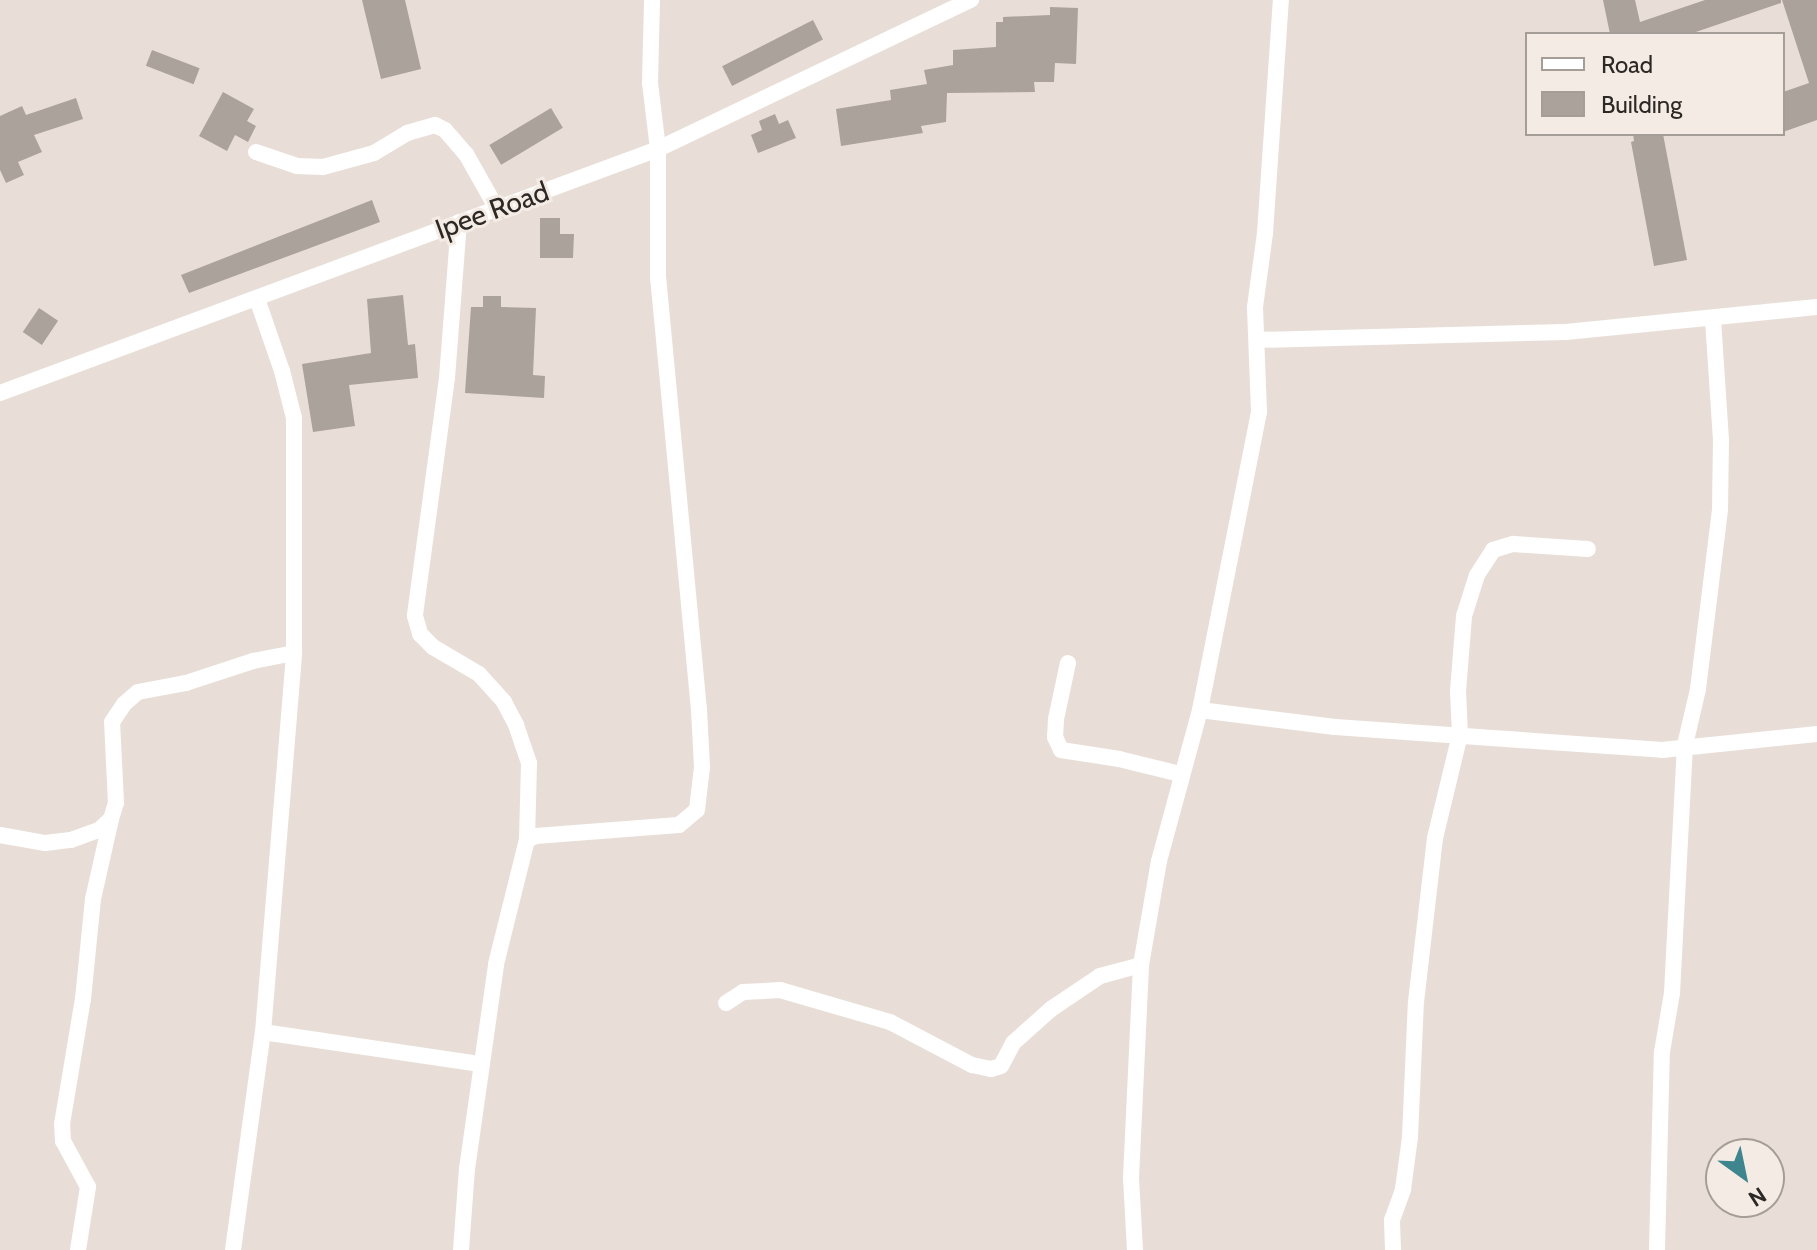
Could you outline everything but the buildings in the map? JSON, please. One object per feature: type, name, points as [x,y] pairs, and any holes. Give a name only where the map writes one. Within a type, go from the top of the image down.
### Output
[{"type":"street","points":[[527,840],[536,836],[679,825],[688,821],[697,810],[702,767],[701,739],[658,279],[658,149],[650,83],[652,0]]},
{"type":"street","name":"Ipee Road","points":[[0,393],[658,149],[952,4],[971,0]]},
{"type":"street","points":[[1135,1250],[1131,1178],[1141,965],[1159,861],[1180,774],[1200,710],[1259,412],[1255,307],[1265,233],[1281,0]]},
{"type":"street","points":[[256,152],[297,166],[323,167],[374,153],[407,133],[435,125],[445,130],[466,154],[497,209]]},
{"type":"street","points":[[459,222],[447,378],[415,616],[420,634],[433,647],[479,674],[504,702],[529,763],[527,840],[496,964],[481,1064],[461,1250]]},
{"type":"street","points":[[233,1250],[263,1032],[294,653],[294,418],[282,371],[257,299]]},
{"type":"street","points":[[1257,340],[1566,332],[1817,307]]},
{"type":"street","points":[[1657,1250],[1662,1052],[1672,993],[1685,745],[1698,689],[1720,509],[1721,440],[1713,318]]},
{"type":"street","points":[[1393,1250],[1392,1220],[1403,1189],[1410,1137],[1416,1002],[1435,838],[1460,735],[1459,649],[1464,616],[1477,575],[1493,550],[1513,544],[1588,549]]},
{"type":"street","points":[[78,1250],[88,1187],[63,1141],[62,1124],[83,999],[93,899],[116,803],[112,722],[124,704],[138,692],[294,653]]},
{"type":"street","points":[[1068,663],[1055,728],[1061,750],[1141,763],[1180,774]]},
{"type":"street","points":[[1200,710],[1335,727],[1662,750],[1685,745],[1817,734]]},
{"type":"street","points":[[0,835],[45,843],[71,840],[99,830],[111,819]]},
{"type":"street","points":[[726,1003],[743,992],[780,990],[890,1022],[972,1065],[991,1069],[1001,1066],[1013,1043],[1051,1009],[1100,976],[1141,965]]},
{"type":"street","points":[[263,1032],[481,1064]]}]
